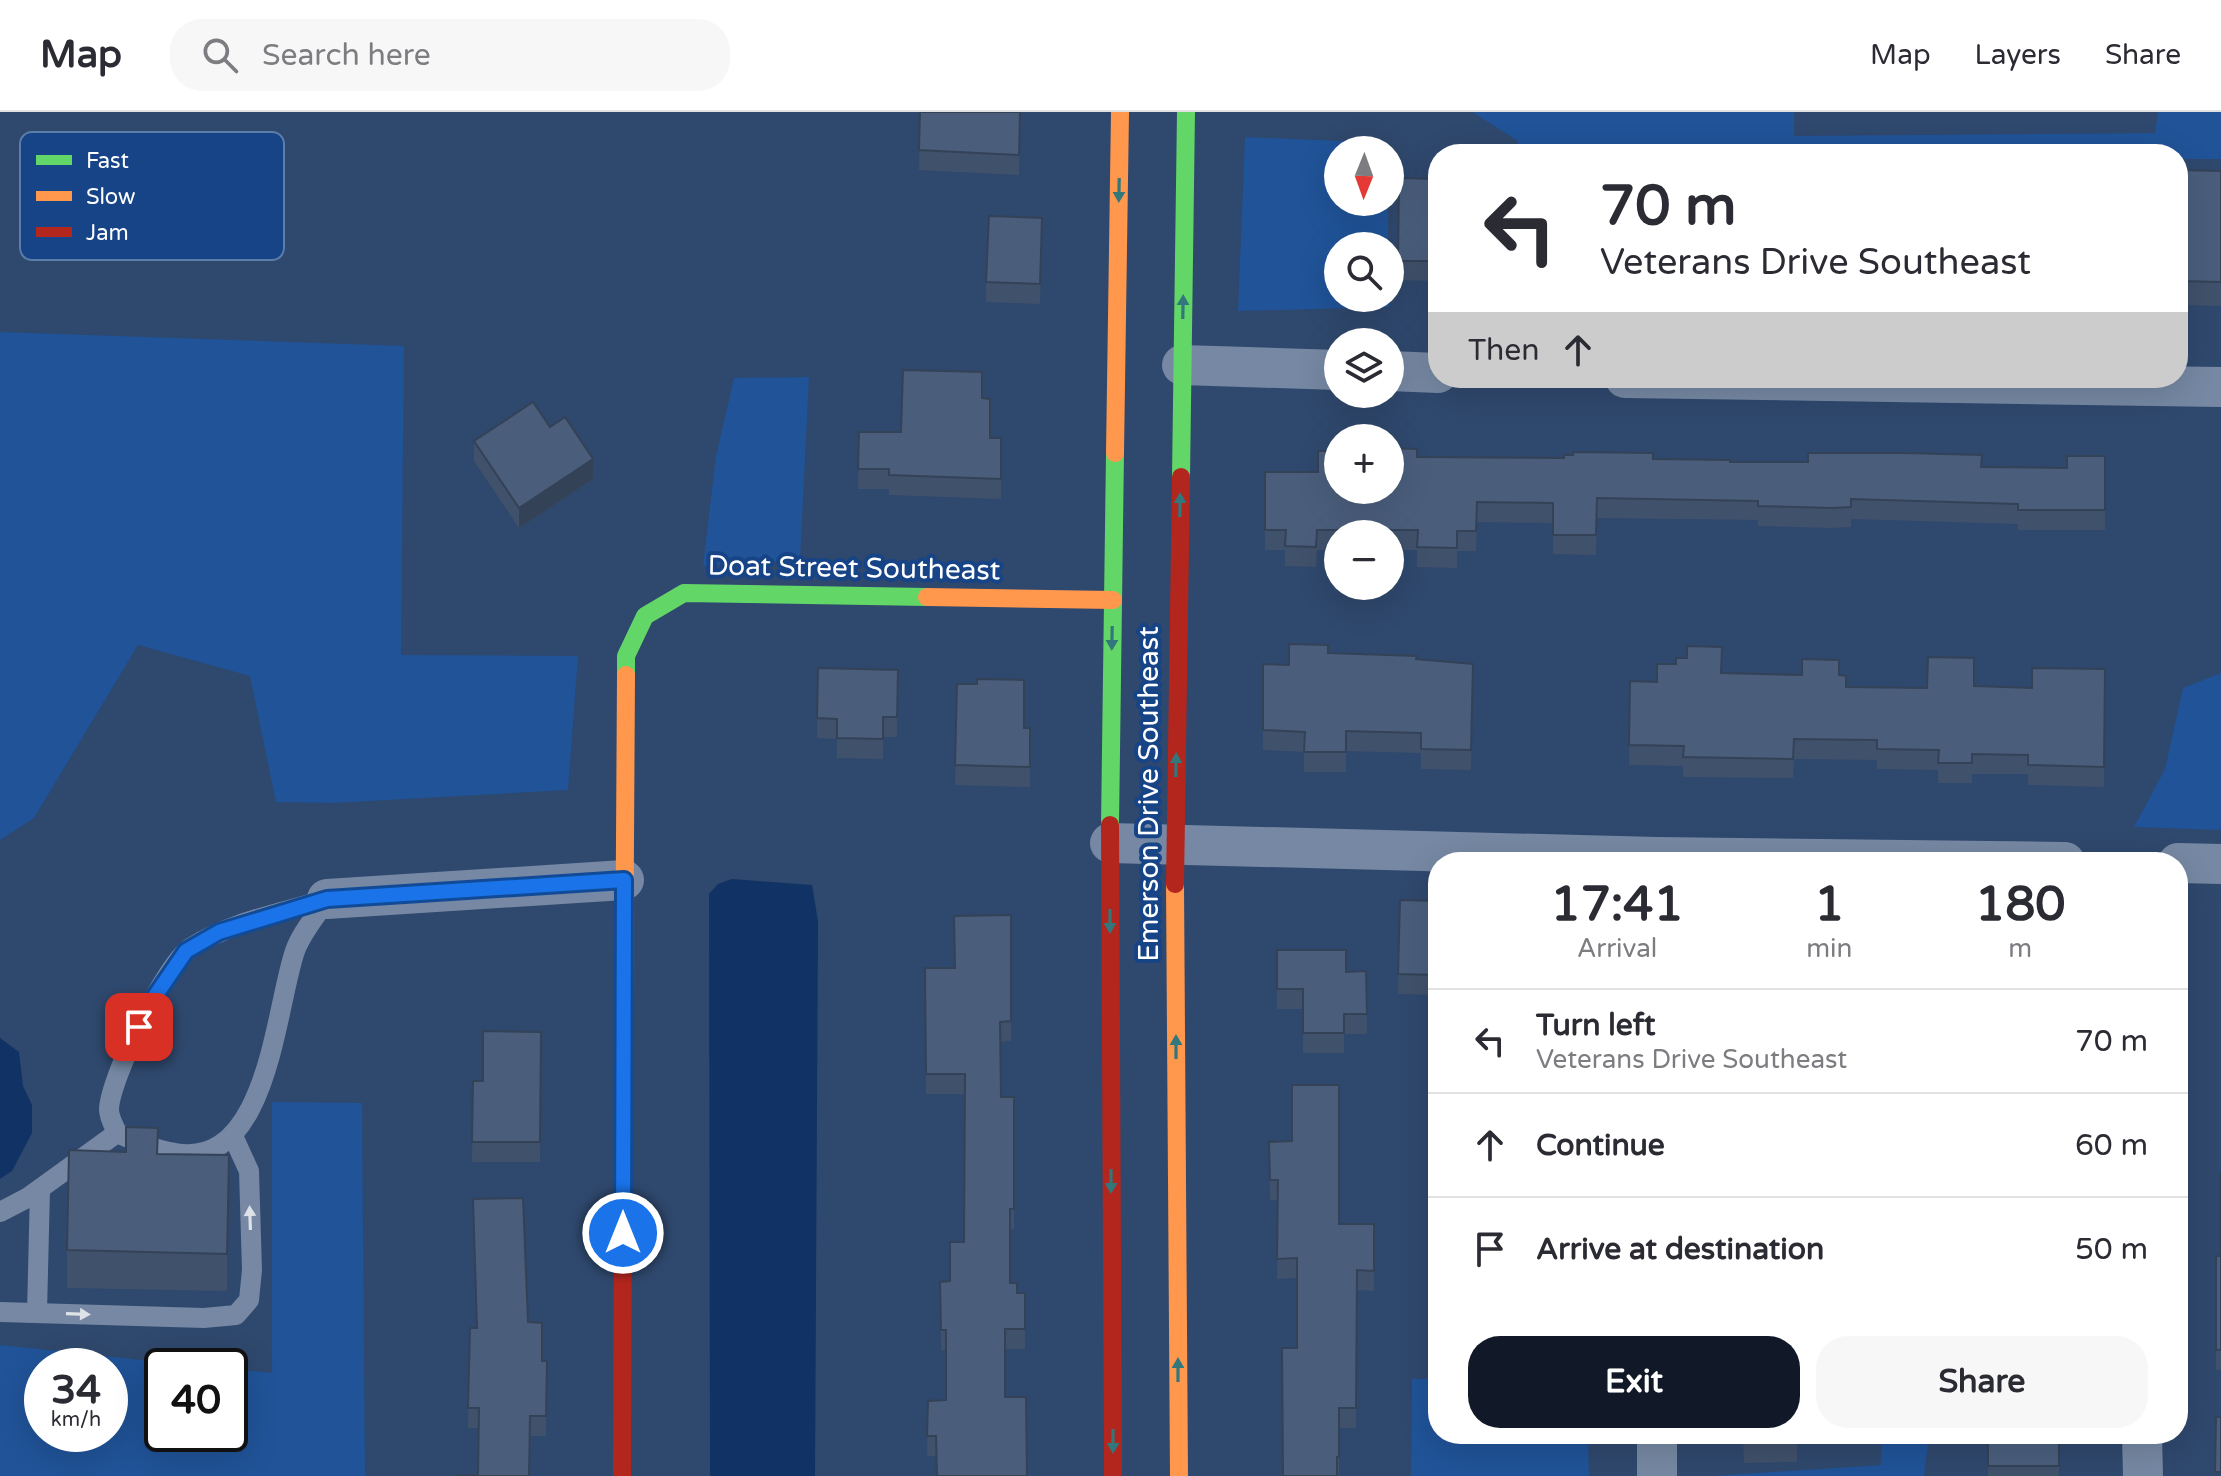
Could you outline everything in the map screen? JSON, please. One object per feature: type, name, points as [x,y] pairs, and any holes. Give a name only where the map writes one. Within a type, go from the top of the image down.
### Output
[{"type":"street","name":"Emerson Drive Southeast","points":[[1113,1476],[1110,843],[1120,112]]},
{"type":"street","name":"Emerson Drive Southeast","points":[[1179,1476],[1175,843],[1186,112]]},
{"type":"street","points":[[1182,365],[1324,370]]},
{"type":"street","points":[[1404,372],[1428,373]]},
{"type":"street","points":[[2188,387],[2221,387]]},
{"type":"street","name":"Doat Street Southeast","points":[[624,880],[626,656],[645,616],[684,593],[1113,600]]},
{"type":"street","points":[[1110,843],[1430,852]]},
{"type":"street","points":[[2188,863],[2221,864]]},
{"type":"street","points":[[327,899],[624,880],[622,1476]]},
{"type":"street","points":[[1657,1444],[1657,1476]]},
{"type":"street","points":[[2142,1444],[2143,1476]]},
{"type":"lane","points":[[327,899],[296,948],[269,1066],[233,1136],[207,1152],[177,1154],[117,1133],[108,1112],[116,1077],[151,1002],[186,951],[219,932],[327,899]]},
{"type":"lane","points":[[0,1212],[40,1189],[117,1133]]},
{"type":"lane","points":[[0,1312],[204,1318],[236,1315],[249,1300],[252,1270],[249,1171],[233,1136]]},
{"type":"lane","points":[[37,1313],[40,1189]]},
{"type":"shaded area","points":[[1472,112],[1794,112],[1794,136],[2155,133],[2158,112],[2221,112],[2221,159],[2188,159],[2188,144],[1518,144],[1518,141]]},
{"type":"shaded area","points":[[1245,137],[1324,140],[1324,216],[1388,216],[1388,232],[1324,232],[1324,309],[1238,311]]},
{"type":"shaded area","points":[[0,332],[404,346],[401,655],[578,656],[568,790],[333,803],[276,802],[250,676],[138,645],[34,818],[0,840]]},
{"type":"shaded area","points":[[809,377],[800,560],[703,566],[716,456],[734,378]]},
{"type":"shaded area","points":[[2221,673],[2221,830],[2134,827],[2165,769],[2183,688]]},
{"type":"shaded area","points":[[732,879],[812,885],[818,921],[815,1476],[710,1476],[709,894],[718,884]]},
{"type":"shaded area","points":[[0,1038],[19,1052],[23,1086],[32,1105],[32,1133],[12,1171],[0,1179]]},
{"type":"shaded area","points":[[272,1102],[362,1103],[365,1476],[0,1476],[0,1345],[28,1348],[24,1348],[24,1452],[128,1452],[128,1359],[144,1360],[144,1452],[248,1452],[248,1371],[272,1373]]},
{"type":"shaded area","points":[[1412,1379],[1428,1379],[1428,1444],[1588,1444],[1589,1476],[1411,1476]]},
{"type":"shaded area","points":[[1882,1444],[1928,1444],[1924,1476],[1711,1476],[1881,1465]]},
{"type":"building","points":[[920,112],[1020,112],[1019,155],[919,150]]},
{"type":"building","points":[[2188,170],[2221,171],[2221,282],[2188,281]]},
{"type":"building","points":[[1404,178],[1428,179],[1428,261],[1404,261],[1404,232],[1398,232],[1399,216],[1404,216]]},
{"type":"building","points":[[989,216],[1042,218],[1040,284],[986,282]]},
{"type":"building","points":[[903,370],[982,372],[982,398],[990,399],[990,438],[1001,438],[1001,479],[889,475],[889,469],[858,469],[859,432],[901,432]]},
{"type":"building","points":[[533,402],[550,427],[565,417],[593,459],[519,508],[474,441]]},
{"type":"building","points":[[1404,449],[1417,449],[1417,457],[1564,458],[1564,455],[1573,455],[1573,452],[1653,453],[1653,459],[1730,462],[1808,462],[1808,453],[1982,455],[1981,467],[2067,468],[2067,456],[2105,456],[2105,510],[2018,510],[2018,504],[1851,499],[1851,507],[1832,508],[1758,506],[1758,501],[1597,498],[1596,535],[1553,535],[1553,503],[1477,502],[1476,531],[1457,531],[1457,548],[1417,547],[1418,530],[1404,530],[1404,520],[1324,520],[1324,530],[1317,530],[1316,547],[1285,546],[1286,530],[1265,530],[1265,472],[1318,472],[1318,451],[1324,451],[1324,504],[1404,504]]},
{"type":"building","points":[[1289,644],[1328,645],[1328,653],[1417,656],[1416,659],[1473,664],[1471,750],[1421,749],[1421,733],[1346,731],[1346,752],[1304,752],[1305,732],[1263,730],[1263,664],[1289,665]]},
{"type":"building","points":[[1687,646],[1722,647],[1721,673],[1802,675],[1802,659],[1839,660],[1839,675],[1846,676],[1846,687],[1927,688],[1928,657],[1974,658],[1974,686],[2032,688],[2032,668],[2105,669],[2104,767],[2028,765],[2028,755],[1972,754],[1972,763],[1938,763],[1939,750],[1877,749],[1877,740],[1794,739],[1793,759],[1683,757],[1684,746],[1629,745],[1630,681],[1657,682],[1657,664],[1676,664],[1676,658],[1687,658]]},
{"type":"building","points":[[818,668],[898,670],[897,717],[883,717],[883,739],[837,738],[837,719],[817,718]]},
{"type":"building","points":[[977,679],[1024,680],[1024,728],[1030,728],[1030,767],[955,765],[957,684],[977,684]]},
{"type":"building","points":[[1400,900],[1428,901],[1428,975],[1398,974]]},
{"type":"building","points":[[1011,915],[1011,1021],[1000,1022],[1001,1097],[1014,1097],[1014,1209],[1010,1209],[1010,1283],[1017,1283],[1017,1293],[1025,1293],[1025,1329],[1005,1329],[1005,1397],[1026,1397],[1027,1476],[937,1476],[936,1436],[927,1436],[928,1401],[946,1400],[946,1330],[941,1330],[940,1282],[950,1281],[950,1242],[964,1242],[965,1074],[926,1074],[925,968],[955,968],[954,916]]},
{"type":"building","points":[[1277,950],[1346,950],[1346,972],[1366,971],[1367,1014],[1344,1014],[1344,1033],[1303,1033],[1303,989],[1277,989]]},
{"type":"building","points":[[483,1031],[541,1032],[540,1142],[472,1142],[473,1081],[483,1081]]},
{"type":"building","points":[[1292,1085],[1339,1085],[1339,1224],[1374,1224],[1374,1271],[1357,1270],[1356,1408],[1339,1408],[1337,1476],[1283,1476],[1282,1348],[1297,1348],[1297,1258],[1277,1259],[1278,1180],[1270,1180],[1269,1142],[1292,1141]]},
{"type":"building","points":[[126,1127],[158,1128],[157,1154],[229,1155],[227,1254],[67,1250],[69,1150],[126,1152]]},
{"type":"building","points":[[2220,1173],[2221,1350],[2216,1350],[2216,1256],[2220,1256]]},
{"type":"building","points":[[523,1198],[528,1322],[542,1323],[542,1361],[547,1361],[546,1416],[530,1416],[529,1476],[456,1476],[478,1475],[479,1408],[468,1408],[470,1328],[477,1328],[473,1199]]},
{"type":"building","points":[[2216,1417],[2221,1417],[2221,1472],[2215,1472]]},
{"type":"building","points":[[1988,1444],[2059,1444],[2059,1466],[1988,1466]]},
{"type":"traffic: fast","points":[[1181,477],[1186,112]]},
{"type":"traffic: fast","points":[[1110,825],[1115,453]]},
{"type":"traffic: fast","points":[[626,675],[626,656],[645,616],[684,593],[927,597]]},
{"type":"traffic: slow","points":[[1115,453],[1120,112]]},
{"type":"traffic: slow","points":[[927,597],[1113,600]]},
{"type":"traffic: slow","points":[[623,1170],[626,675]]},
{"type":"traffic: slow","points":[[1175,884],[1179,1476]]},
{"type":"traffic: jam","points":[[1175,884],[1181,477]]},
{"type":"traffic: jam","points":[[1110,825],[1113,1476]]},
{"type":"traffic: jam","points":[[622,1476],[623,1170]]},
{"type":"route","points":[[139,1027],[151,1002],[186,951],[219,932],[327,899],[624,880],[623,1233]]}]
